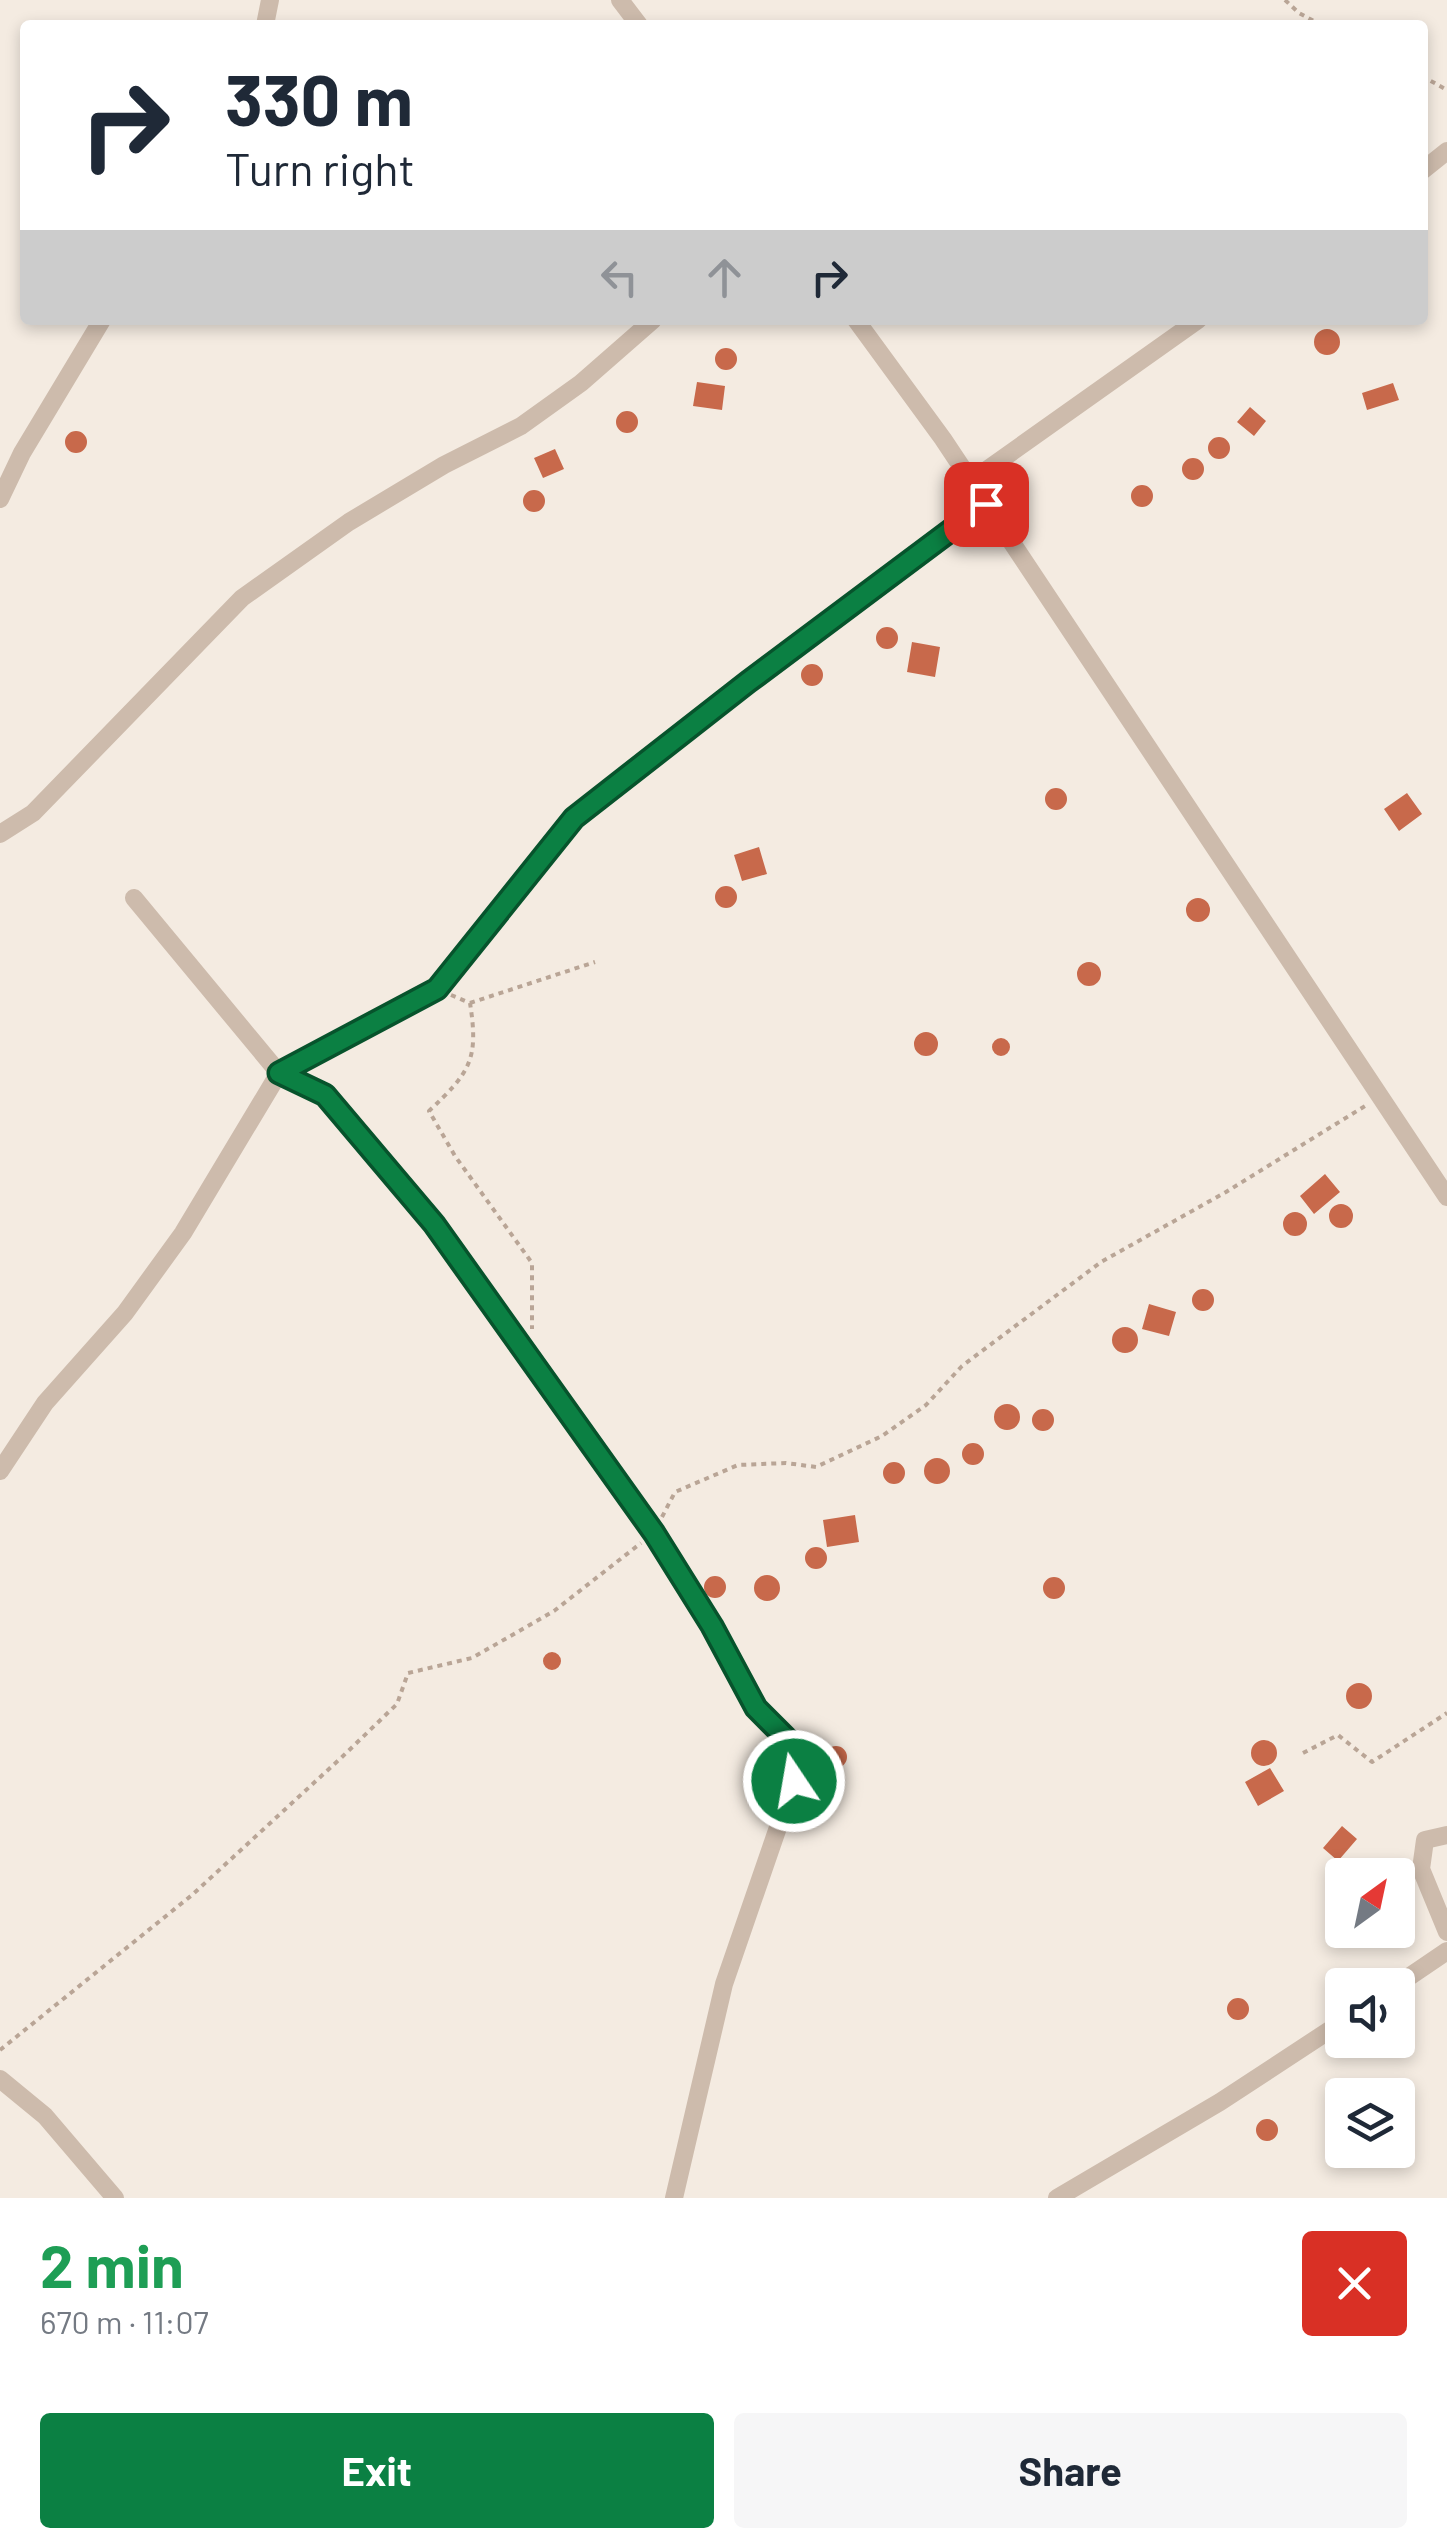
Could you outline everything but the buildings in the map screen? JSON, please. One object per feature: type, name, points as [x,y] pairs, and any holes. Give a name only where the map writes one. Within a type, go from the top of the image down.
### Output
[{"type":"street","points":[[620,0],[635,20]]},
{"type":"street","points":[[0,498],[22,452],[99,325]]},
{"type":"street","points":[[0,834],[34,813],[242,598],[348,522],[444,465],[521,426],[581,383],[647,325]]},
{"type":"street","points":[[860,325],[971,481],[1447,1197]]},
{"type":"street","points":[[971,481],[1191,325]]},
{"type":"street","points":[[0,1471],[45,1403],[125,1313],[183,1233],[279,1073],[437,989],[574,818],[986,504]]},
{"type":"street","points":[[134,898],[279,1073],[325,1095],[434,1224],[654,1533],[712,1626],[756,1708],[796,1748],[794,1781],[724,1984],[674,2198]]},
{"type":"street","points":[[1447,1835],[1425,1840],[1421,1869],[1447,1932]]},
{"type":"street","points":[[1415,1973],[1447,1951]]},
{"type":"street","points":[[1056,2198],[1220,2102],[1325,2033]]},
{"type":"street","points":[[0,2079],[45,2116],[115,2198]]},
{"type":"path","points":[[1285,0],[1312,20]]},
{"type":"path","points":[[437,989],[470,1003],[596,962]]},
{"type":"path","points":[[470,1003],[476,1040],[462,1080],[430,1111],[455,1156],[532,1263],[532,1331]]},
{"type":"path","points":[[0,2050],[192,1895],[342,1757],[397,1704],[408,1673],[472,1658],[554,1611],[654,1533],[675,1492],[738,1466],[786,1463],[816,1468],[882,1436],[926,1405],[962,1366],[1101,1262],[1226,1192],[1380,1096]]},
{"type":"path","points":[[1303,1753],[1338,1735],[1372,1762],[1447,1714]]},
{"type":"route","points":[[794,1781],[796,1748],[756,1708],[712,1626],[654,1533],[434,1224],[325,1095],[279,1073],[437,989],[574,818],[986,504]]}]
